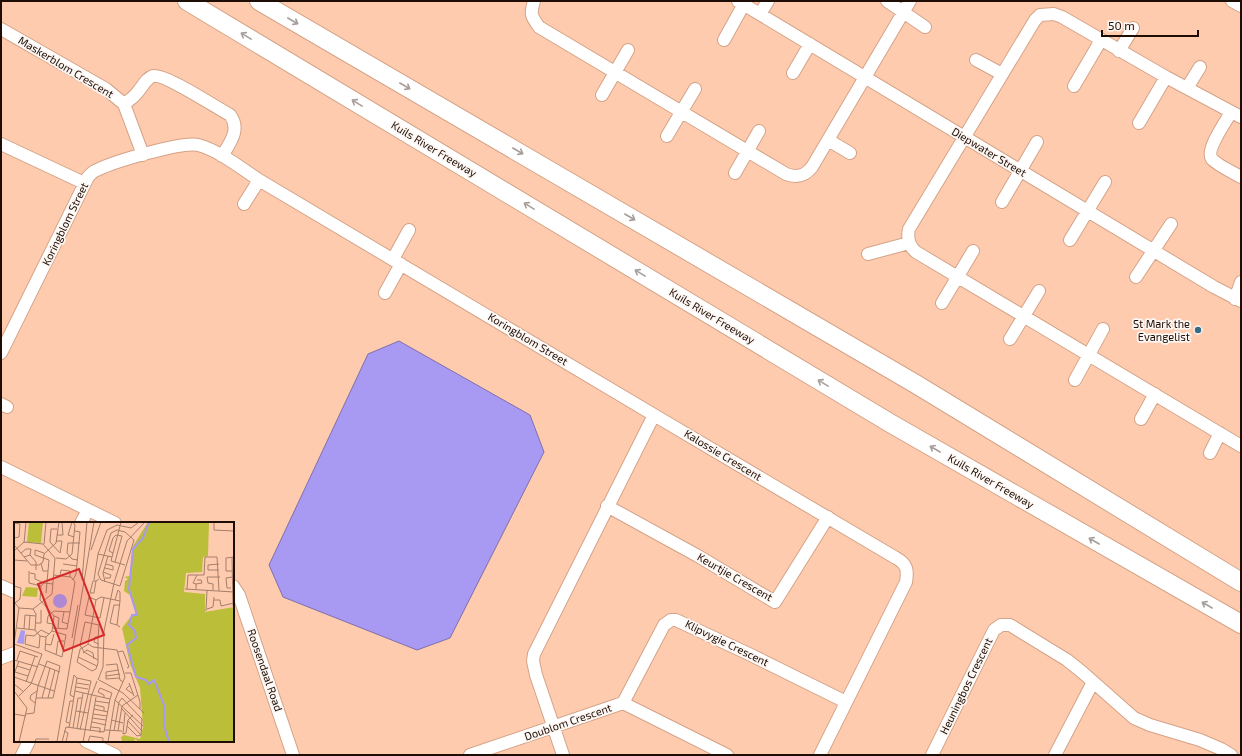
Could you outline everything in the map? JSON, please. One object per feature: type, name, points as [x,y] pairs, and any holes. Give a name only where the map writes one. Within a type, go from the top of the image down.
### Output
[{"type":"highway","points":[[178,1],[212,16]]},
{"type":"highway","name":"Kuils River Freeway","points":[[187,1],[890,423],[1241,624]]},
{"type":"highway","points":[[259,1],[914,383],[1241,582]]},
{"type":"street","points":[[534,1],[531,9],[531,16],[539,27],[786,174],[795,176],[804,174],[812,167],[910,1]]},
{"type":"street","points":[[760,14],[768,1]]},
{"type":"street","points":[[886,1],[925,27]]},
{"type":"street","points":[[1232,1],[1241,6]]},
{"type":"street","points":[[724,40],[741,3]]},
{"type":"street","name":"Diepwater Street","points":[[741,3],[1238,300]]},
{"type":"street","points":[[1241,177],[1213,161],[1210,154],[1211,148],[1236,115],[1166,77],[1062,17],[1054,14],[1040,15],[1035,20],[909,229],[908,236],[909,243],[912,249],[916,252],[1241,446]]},
{"type":"street","points":[[1120,51],[1133,28]]},
{"type":"street","name":"Maskerblom Crescent","points":[[1,30],[106,89],[124,104],[143,155]]},
{"type":"street","points":[[1074,86],[1101,40]]},
{"type":"street","points":[[793,73],[810,44]]},
{"type":"street","points":[[602,95],[628,50]]},
{"type":"street","points":[[976,60],[1002,74]]},
{"type":"street","points":[[1187,88],[1200,67]]},
{"type":"street","points":[[124,104],[136,95],[153,76],[158,76],[182,87],[219,109],[232,119],[235,132],[222,156]]},
{"type":"street","points":[[1139,123],[1166,77]]},
{"type":"street","points":[[668,136],[694,89]]},
{"type":"street","points":[[735,173],[759,130]]},
{"type":"street","points":[[828,140],[850,153]]},
{"type":"street","points":[[1002,202],[1037,142]]},
{"type":"street","points":[[1,144],[84,183]]},
{"type":"street","name":"Koringblom Street","points":[[1,351],[88,177],[97,170],[143,155],[177,146],[192,144],[204,147],[222,156],[259,180],[654,414]]},
{"type":"street","points":[[244,204],[259,180]]},
{"type":"street","points":[[1070,240],[1105,182]]},
{"type":"street","points":[[1136,278],[1171,224]]},
{"type":"street","points":[[385,293],[409,230]]},
{"type":"street","points":[[868,254],[909,243]]},
{"type":"street","points":[[942,303],[973,251]]},
{"type":"street","points":[[1238,300],[1241,282]]},
{"type":"street","points":[[1010,339],[1039,290]]},
{"type":"street","points":[[1075,380],[1103,329]]},
{"type":"street","points":[[1141,419],[1155,394]]},
{"type":"street","points":[[563,755],[534,668],[534,654],[654,414]]},
{"type":"street","name":"Kalossie Crescent","points":[[654,414],[903,562],[907,572],[906,582],[820,755]]},
{"type":"street","points":[[1210,453],[1220,433]]},
{"type":"street","points":[[1,467],[113,522]]},
{"type":"street","name":"Keurtjie Crescent","points":[[607,506],[698,556],[775,602],[828,518]]},
{"type":"street","points":[[82,522],[88,510]]},
{"type":"street","points":[[1,586],[14,592]]},
{"type":"street","name":"Roosendaal Road","points":[[234,587],[239,594],[293,755]]},
{"type":"street","name":"Klipvygie Crescent","points":[[623,703],[664,625],[671,620],[676,620],[751,655],[846,702]]},
{"type":"street","name":"Heuningbos Crescent","points":[[932,755],[992,632],[1001,625],[1010,625],[1067,660],[1134,718],[1150,725],[1200,740],[1231,755]]},
{"type":"street","points":[[1,658],[14,653]]},
{"type":"street","points":[[1055,755],[1093,682]]},
{"type":"street","name":"Doublom Crescent","points":[[470,755],[623,703],[727,755]]},
{"type":"street","points":[[22,755],[28,742]]},
{"type":"street","points":[[88,742],[115,755]]},
{"type":"shaded area","points":[[399,341],[530,415],[544,452],[450,638],[417,650],[283,597],[269,565],[368,354]]},
{"type":"place","name":"St Mark the Evangelist","points":[[1198,330]]}]
